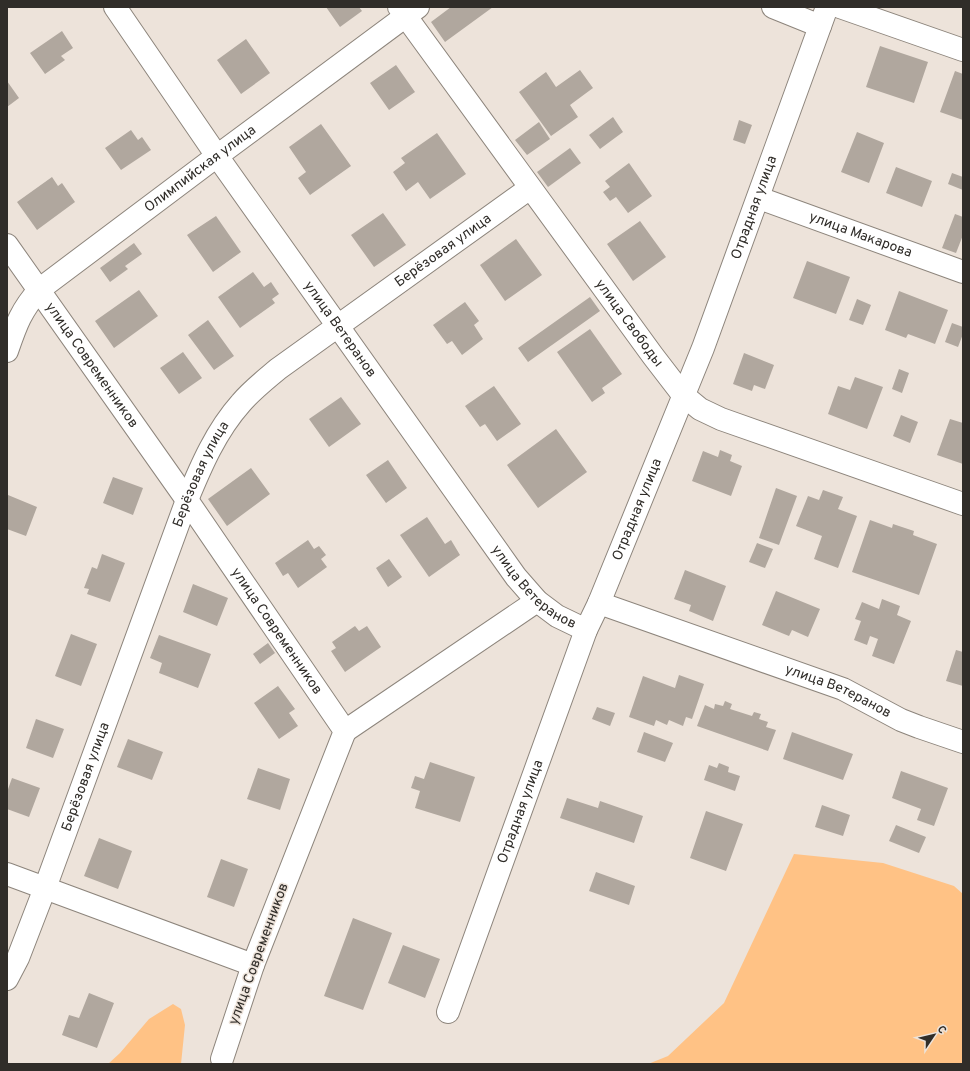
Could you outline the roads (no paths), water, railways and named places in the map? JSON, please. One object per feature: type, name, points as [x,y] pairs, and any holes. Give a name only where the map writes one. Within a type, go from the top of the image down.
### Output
[{"type":"street","name":"улица Ветеранов","points":[[115,7],[216,156],[516,577],[537,601],[557,616],[586,630]]},
{"type":"street","points":[[773,7],[823,17]]},
{"type":"street","points":[[840,7],[963,50]]},
{"type":"street","name":"Олимпийская улица","points":[[7,351],[18,321],[28,302],[40,289],[408,10]]},
{"type":"street","name":"улица Свободы","points":[[408,10],[530,188],[683,395],[700,409],[721,419],[963,504]]},
{"type":"street","name":"Отрадная улица","points":[[448,1012],[586,630],[599,603],[703,348],[823,17]]},
{"type":"street","name":"Берёзовая улица","points":[[7,979],[18,958],[45,888],[187,500],[214,442],[228,419],[257,387],[278,369],[530,188]]},
{"type":"street","name":"улица Макарова","points":[[758,198],[963,272]]},
{"type":"street","name":"улица Современников","points":[[7,245],[40,289],[187,500],[345,731],[253,965],[222,1059]]},
{"type":"street","points":[[345,731],[537,601]]},
{"type":"street","name":"улица Ветеранов","points":[[599,603],[843,689],[919,728],[963,742]]},
{"type":"street","points":[[7,874],[253,965]]}]
